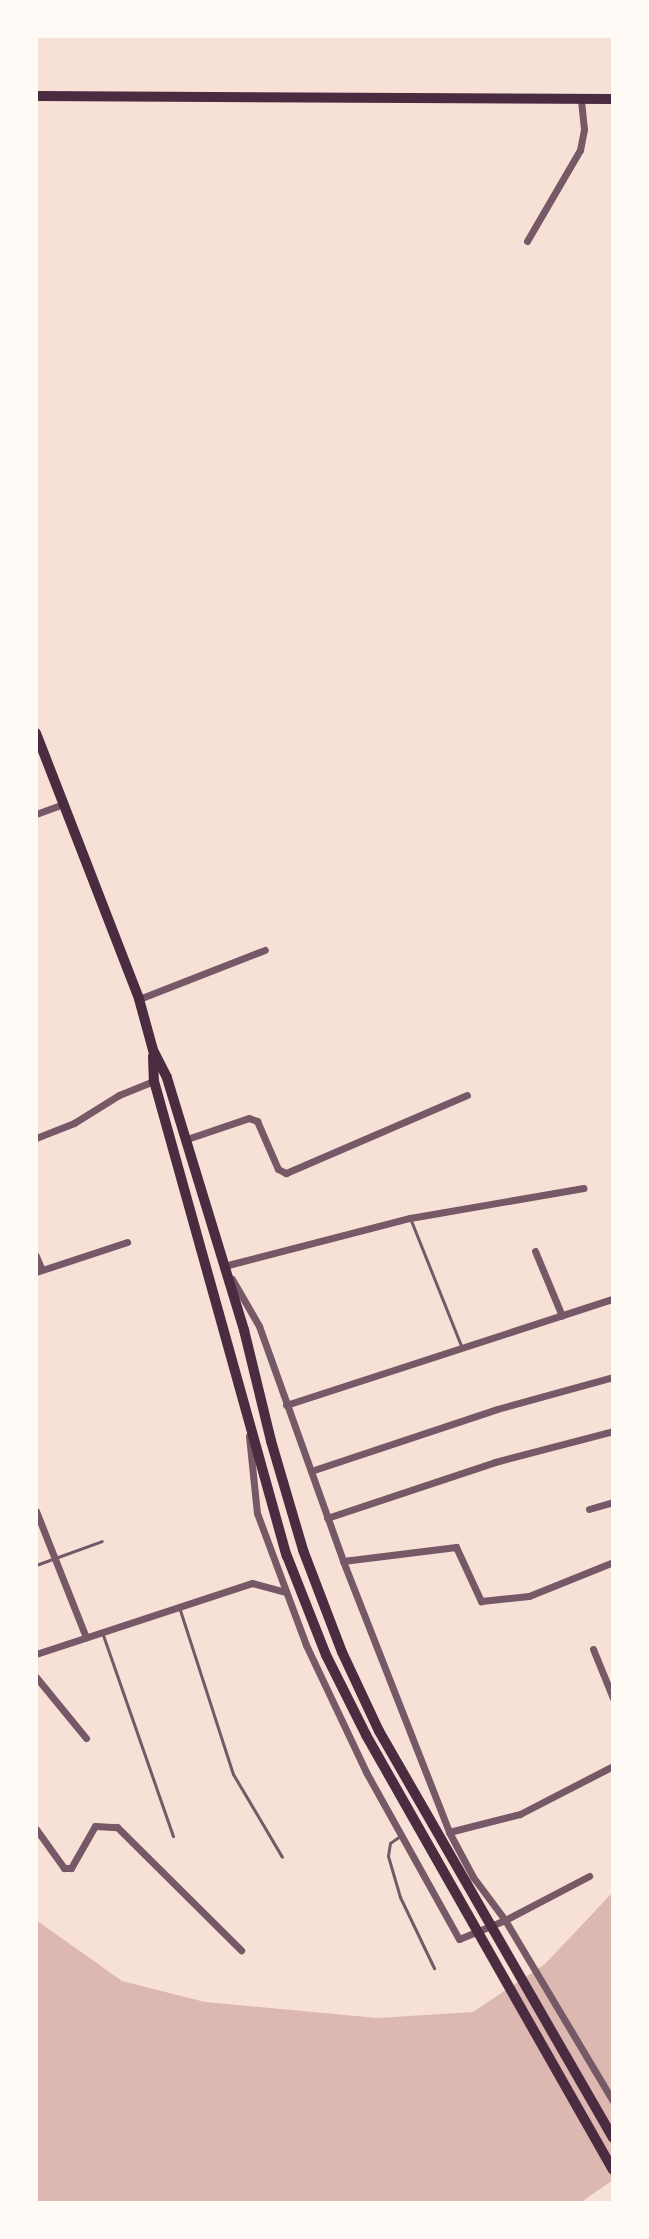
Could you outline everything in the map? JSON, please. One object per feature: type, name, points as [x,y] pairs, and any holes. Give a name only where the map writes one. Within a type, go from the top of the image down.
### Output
[{"type":"main road","points":[[36,96],[613,99]]},
{"type":"main road","points":[[36,733],[60,805],[139,999],[153,1050],[167,1078],[224,1266],[303,1550],[342,1652],[379,1731],[613,2138]]},
{"type":"main road","points":[[153,1050],[154,1081],[247,1418],[287,1556],[326,1655],[366,1735],[613,2170]]},
{"type":"street","points":[[527,241],[580,150],[584,129],[581,99]]},
{"type":"street","points":[[36,814],[60,805]]},
{"type":"street","points":[[139,999],[265,950]]},
{"type":"street","points":[[36,1138],[74,1123],[119,1095],[154,1081]]},
{"type":"street","points":[[187,1139],[249,1118],[257,1121],[278,1169],[286,1173],[467,1095]]},
{"type":"street","points":[[583,1188],[410,1218],[224,1266],[259,1326],[343,1561],[449,1832],[473,1877],[505,1920],[613,2101]]},
{"type":"street","points":[[36,1256],[39,1271],[127,1242]]},
{"type":"street","points":[[535,1251],[562,1316]]},
{"type":"street","points":[[286,1405],[613,1299]]},
{"type":"street","points":[[311,1471],[497,1409],[613,1377]]},
{"type":"street","points":[[247,1418],[257,1513],[285,1592],[337,1715],[400,1836],[459,1939],[505,1920],[589,1876]]},
{"type":"street","points":[[327,1518],[495,1462],[613,1431]]},
{"type":"street","points":[[589,1509],[613,1502]]},
{"type":"street","points":[[36,1511],[86,1637]]},
{"type":"street","points":[[343,1561],[456,1547],[481,1601],[529,1596],[613,1562]]},
{"type":"street","points":[[36,1654],[252,1583],[285,1592]]},
{"type":"street","points":[[593,1649],[613,1698]]},
{"type":"street","points":[[36,1677],[86,1738]]},
{"type":"street","points":[[449,1832],[520,1814],[613,1766]]},
{"type":"street","points":[[36,1829],[64,1868],[71,1868],[95,1826],[117,1827],[241,1950]]},
{"type":"lane","points":[[410,1218],[463,1348]]},
{"type":"lane","points":[[36,1565],[102,1541]]},
{"type":"lane","points":[[179,1606],[233,1774],[282,1857]]},
{"type":"lane","points":[[102,1632],[173,1836]]},
{"type":"lane","points":[[400,1836],[390,1843],[388,1856],[400,1897],[434,1968]]},
{"type":"shaded area","points":[[613,1892],[613,2180],[580,2203],[36,2203],[36,1920],[122,1981],[205,2002],[377,2018],[473,2012],[545,1964]]}]
